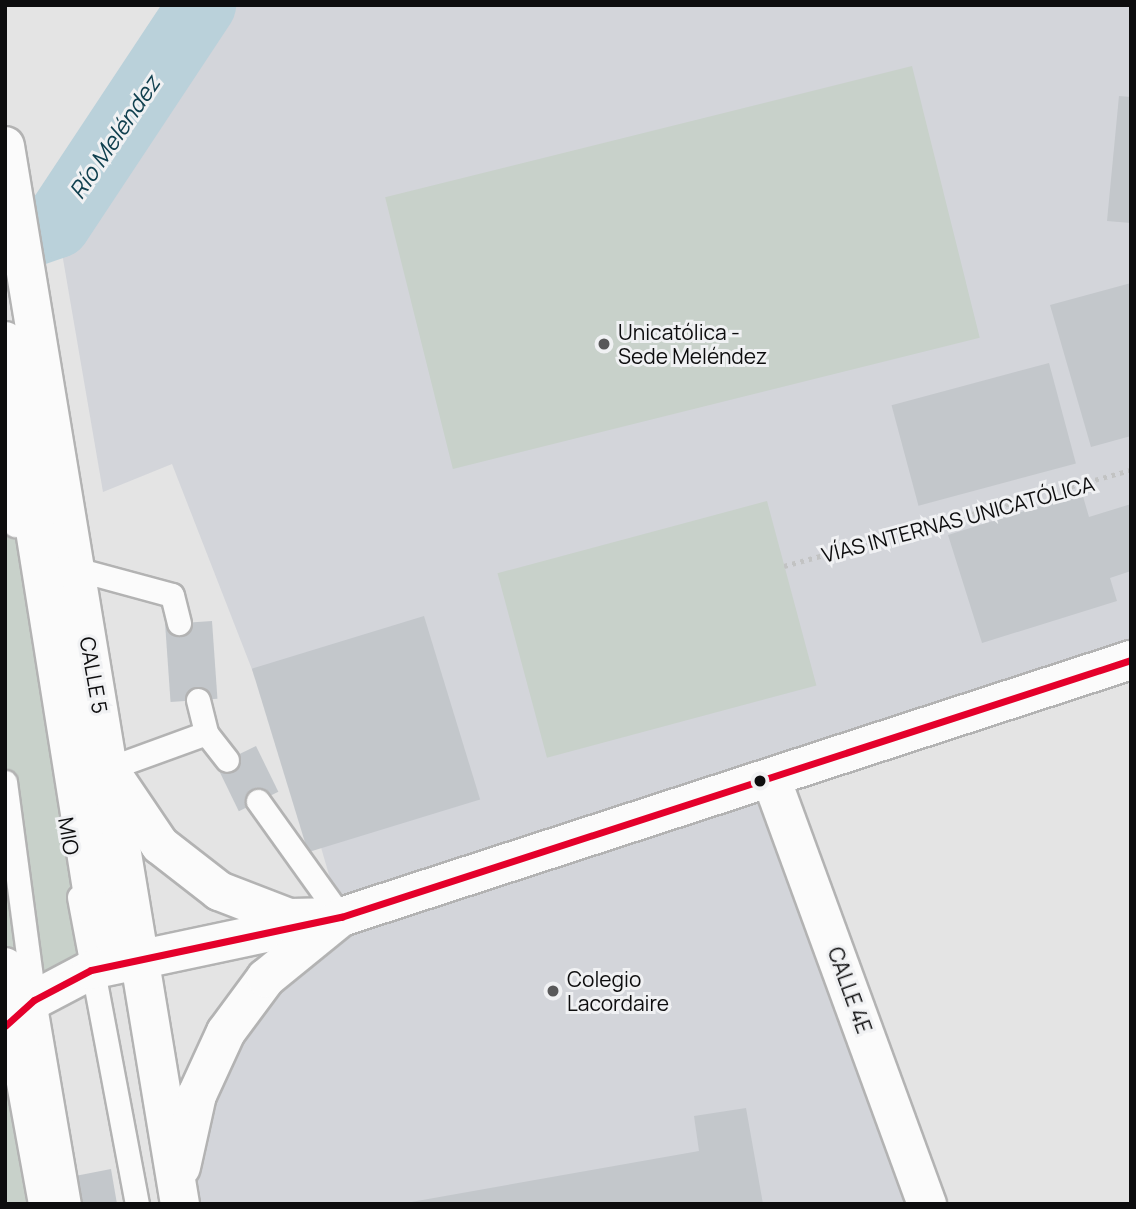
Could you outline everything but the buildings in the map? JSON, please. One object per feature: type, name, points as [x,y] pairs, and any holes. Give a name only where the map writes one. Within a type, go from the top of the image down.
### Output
[{"type":"main road","name":"CALLE 5","points":[[5,146],[18,350],[76,569],[110,768],[136,957],[179,1200]]},
{"type":"main road","points":[[18,350],[95,908],[112,935],[136,957]]},
{"type":"main road","points":[[18,1015],[91,970],[136,957],[341,917],[1131,660]]},
{"type":"main road","points":[[110,768],[160,845],[219,891],[289,918],[341,917]]},
{"type":"main road","name":"CALLE 4E","points":[[771,778],[927,1204]]},
{"type":"main road","points":[[179,1200],[190,1118],[226,1032],[267,978],[341,917]]},
{"type":"main road","points":[[5,967],[18,1015],[48,1204]]},
{"type":"lane","name":"MIO","points":[[5,468],[91,970],[137,1204]]},
{"type":"lane","points":[[76,569],[172,595],[179,623]]},
{"type":"lane","points":[[198,700],[206,733],[227,760]]},
{"type":"lane","points":[[110,768],[206,733]]},
{"type":"lane","points":[[5,782],[18,1015],[69,1204]]},
{"type":"lane","points":[[258,801],[341,917]]},
{"type":"path","name":"VÍAS INTERNAS UNICATÓLICA","points":[[784,566],[1131,470]]},
{"type":"shaded area","name":"Unicatólica - Sede Meléndez","points":[[202,5],[1131,5],[1131,660],[772,778],[927,1204],[180,1204],[211,1061],[341,916],[320,844],[172,464],[103,492],[57,224]]},
{"type":"shaded area","points":[[912,66],[980,338],[453,469],[385,197]]},
{"type":"shaded area","points":[[5,468],[91,970],[34,1001],[69,1204],[5,1204]]},
{"type":"shaded area","points":[[767,501],[816,685],[547,758],[498,573]]},
{"type":"waterway","name":"Río Meléndez","points":[[5,242],[57,224],[202,5]]},
{"type":"transit line","points":[[5,1026],[34,1000],[91,970],[341,917],[1131,660]]},
{"type":"place","name":"Unicatólica - Sede Meléndez","points":[[604,344]]},
{"type":"place","name":"Colegio Lacordaire","points":[[553,991]]}]
